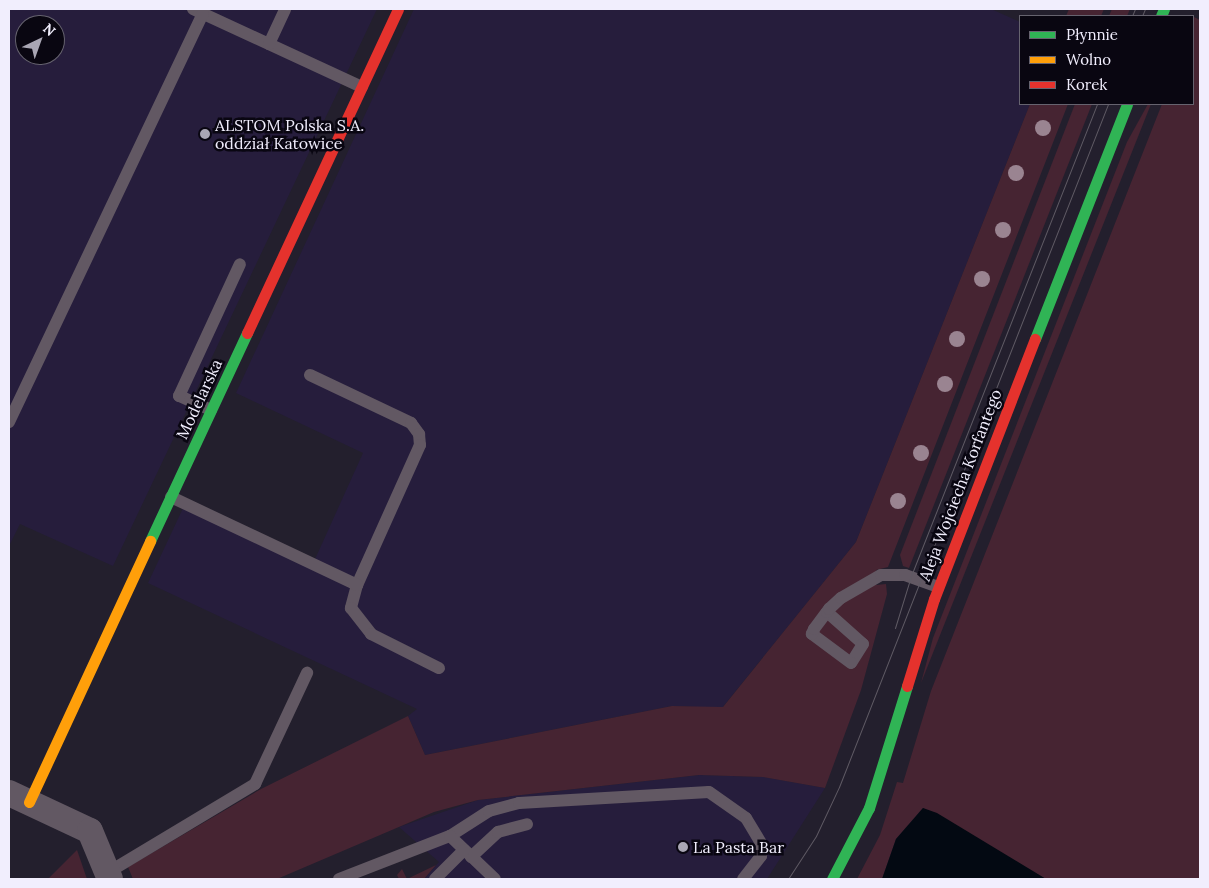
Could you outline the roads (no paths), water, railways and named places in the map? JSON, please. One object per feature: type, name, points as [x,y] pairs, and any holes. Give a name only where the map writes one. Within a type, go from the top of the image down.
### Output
[{"type":"street","name":"Modelarska","points":[[19,797],[171,497],[398,9]]},
{"type":"street","name":"Aleja Wojciecha Korfantego","points":[[832,879],[869,808],[938,587],[1127,105]]},
{"type":"street","points":[[19,797],[90,831],[109,876]]},
{"type":"lane","points":[[269,44],[285,9]]},
{"type":"lane","points":[[9,422],[198,11],[362,87]]},
{"type":"lane","points":[[211,410],[179,396],[240,264]]},
{"type":"lane","points":[[310,375],[411,423],[420,439],[350,601],[359,623],[371,634],[439,668]]},
{"type":"lane","points":[[171,497],[357,585]]},
{"type":"lane","points":[[827,612],[854,587],[881,575],[905,575],[938,587]]},
{"type":"lane","points":[[109,876],[255,784],[307,673]]},
{"type":"lane","points":[[339,879],[450,836],[489,811],[518,803],[708,792],[721,797],[757,831],[761,856],[743,879]]},
{"type":"lane","points":[[435,879],[467,853],[498,832],[527,824]]},
{"type":"lane","points":[[450,836],[496,879]]},
{"type":"tram line","points":[[1132,15],[1135,9]]},
{"type":"tram line","points":[[1142,15],[1145,9]]},
{"type":"tram line","points":[[895,628],[911,576],[1097,105]]},
{"type":"tram line","points":[[788,879],[816,836],[839,787],[1108,105]]},
{"type":"place","name":"ALSTOM Polska S.A. oddział Katowice","points":[[205,134]]},
{"type":"place","name":"La Pasta Bar","points":[[683,847]]}]
